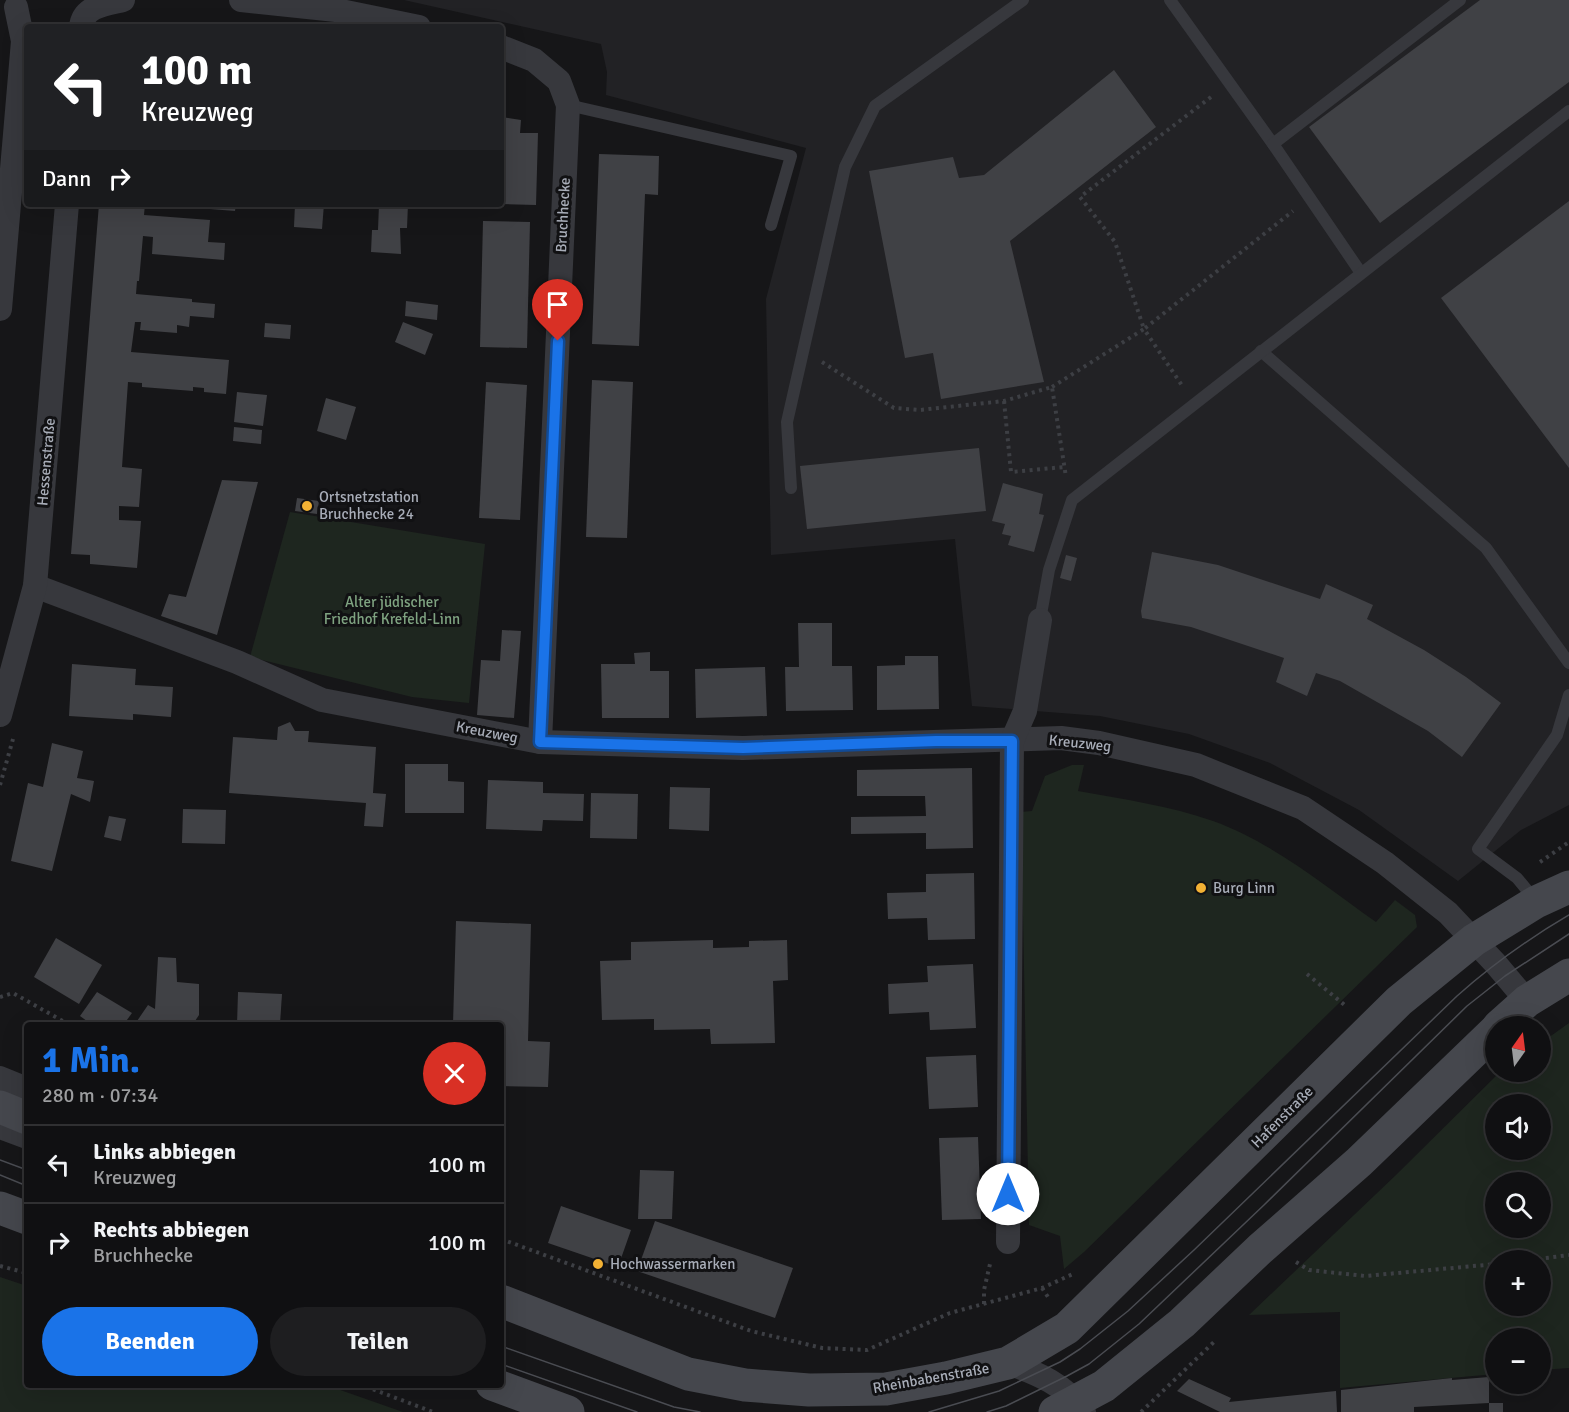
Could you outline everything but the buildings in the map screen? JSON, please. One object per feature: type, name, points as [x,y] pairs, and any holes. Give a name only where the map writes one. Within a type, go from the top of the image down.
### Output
[{"type":"main road","name":"Hafenstraße","points":[[1008,1363],[1067,1328],[1400,1000],[1474,940],[1536,902],[1569,887]]},
{"type":"main road","points":[[1510,1016],[1527,1000],[1569,975]]},
{"type":"main road","points":[[1072,1409],[1182,1323],[1260,1249],[1359,1162],[1485,1041]]},
{"type":"main road","points":[[0,1107],[24,1117]]},
{"type":"main road","points":[[0,1208],[24,1217]]},
{"type":"main road","name":"Rheinbabenstraße","points":[[504,1302],[688,1374],[745,1385],[809,1390],[886,1389],[1008,1363]]},
{"type":"main road","points":[[503,1388],[568,1412]]},
{"type":"street","points":[[81,23],[93,7],[123,0]]},
{"type":"street","points":[[241,0],[336,10],[404,24]]},
{"type":"street","points":[[0,309],[22,41],[17,4]]},
{"type":"street","name":"Bruchhecke","points":[[504,48],[534,60],[559,81],[568,105],[540,742]]},
{"type":"street","name":"Hessenstraße","points":[[0,715],[35,586],[67,207]]},
{"type":"street","name":"Kreuzweg","points":[[35,586],[237,662],[322,700],[540,742],[743,748],[1061,738],[1099,743],[1196,765],[1304,808],[1385,864],[1448,913],[1527,1000]]},
{"type":"street","points":[[1008,1242],[1012,741],[1025,711],[1040,620]]},
{"type":"street","points":[[0,1077],[24,1088]]},
{"type":"street","points":[[0,1127],[24,1136]]},
{"type":"street","name":"Rheinbabenstraße","points":[[1008,1363],[1044,1377],[1072,1409]]},
{"type":"lane","points":[[791,488],[787,422],[845,167],[875,106],[1023,0]]},
{"type":"lane","points":[[1170,0],[1273,144],[1361,273]]},
{"type":"lane","points":[[1273,144],[1460,0]]},
{"type":"lane","points":[[568,105],[791,156],[771,225]]},
{"type":"lane","points":[[1040,620],[1049,570],[1072,500],[1569,111]]},
{"type":"lane","points":[[1261,351],[1486,548],[1569,663]]},
{"type":"lane","points":[[1536,902],[1517,878],[1478,849],[1557,735],[1569,695]]},
{"type":"path","points":[[1194,404],[1144,329],[1114,242],[1080,197],[1229,84]]},
{"type":"path","points":[[803,350],[894,408],[920,410],[1004,401],[1052,387],[1144,329],[1310,198]]},
{"type":"path","points":[[1052,387],[1064,467],[1072,500]]},
{"type":"path","points":[[1004,401],[1011,472],[1064,467]]},
{"type":"path","points":[[1307,974],[1347,1006]]},
{"type":"path","points":[[0,997],[13,993],[65,1022]]},
{"type":"path","points":[[504,1240],[751,1331],[822,1347],[867,1350],[950,1313],[1042,1288]]},
{"type":"path","points":[[984,1304],[988,1266],[1008,1242]]},
{"type":"path","points":[[1551,1257],[1569,1255]]},
{"type":"path","points":[[1296,1262],[1309,1270],[1365,1276],[1485,1265]]},
{"type":"path","points":[[0,1266],[24,1273]]},
{"type":"path","points":[[369,1388],[433,1412]]},
{"type":"shaded area","points":[[404,0],[1569,0],[1569,805],[1521,830],[1458,881],[1359,810],[1270,763],[1189,734],[1100,716],[972,706],[955,539],[771,555],[766,299],[806,148],[606,95],[607,72],[601,44]]},
{"type":"green space","name":"Alter jüdischer Friedhof Krefeld-Linn","points":[[290,512],[485,544],[469,703],[412,697],[250,657]]},
{"type":"green space","points":[[1072,765],[1084,765],[1078,791],[1163,807],[1213,821],[1277,853],[1376,922],[1395,900],[1415,915],[1417,927],[1064,1269],[1060,1236],[1029,1225],[1021,812],[1032,811],[1045,776]]},
{"type":"green space","points":[[1569,1023],[1569,1368],[1551,1369],[1551,1328],[1485,1328],[1485,1375],[1340,1388],[1340,1312],[1249,1315],[1490,1082],[1551,1082],[1551,1036]]},
{"type":"green space","points":[[0,1277],[24,1285],[24,1388],[335,1388],[403,1412],[0,1412]]},
{"type":"tram line","points":[[929,1412],[999,1391],[1060,1362],[1080,1349],[1128,1311],[1194,1250],[1457,996],[1511,952],[1569,915]]},
{"type":"tram line","points":[[987,1412],[1006,1406],[1089,1364],[1139,1324],[1467,1006],[1505,976],[1569,934]]},
{"type":"tram line","points":[[0,1160],[24,1169]]},
{"type":"tram line","points":[[0,1175],[24,1185]]},
{"type":"tram line","points":[[504,1347],[674,1407],[700,1412]]},
{"type":"tram line","points":[[504,1365],[637,1412]]},
{"type":"place","name":"Ortsnetzstation Bruchhecke 24","points":[[307,506]]},
{"type":"place","name":"Burg Linn","points":[[1201,888]]},
{"type":"place","name":"Hochwassermarken","points":[[598,1264]]},
{"type":"route","points":[[558,341],[540,742],[743,748],[936,741],[1012,741],[1008,1194]]}]
